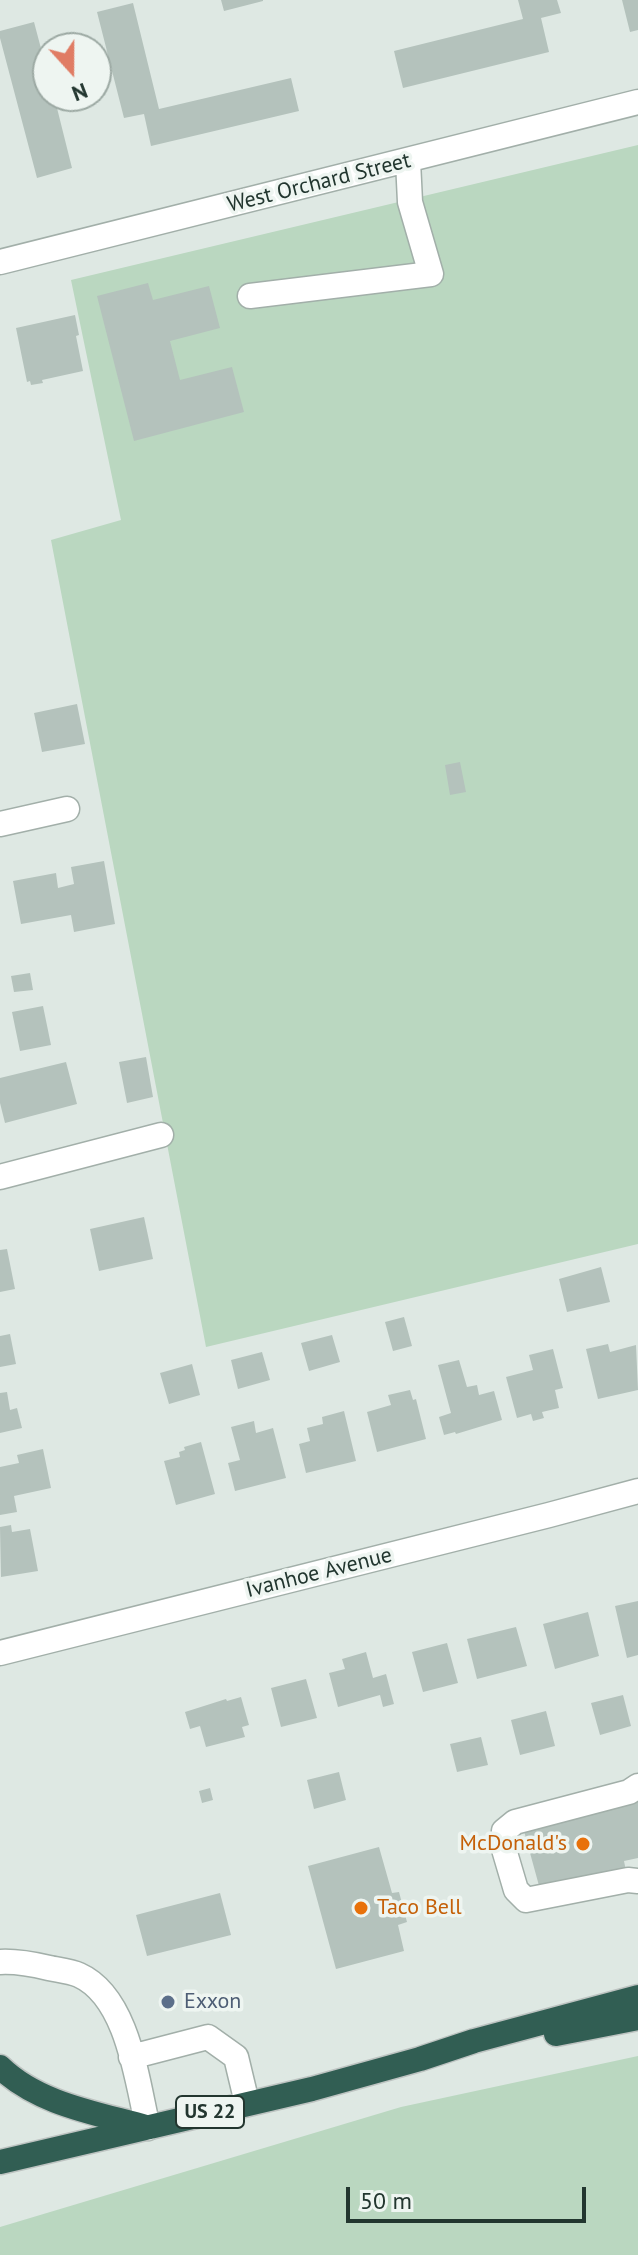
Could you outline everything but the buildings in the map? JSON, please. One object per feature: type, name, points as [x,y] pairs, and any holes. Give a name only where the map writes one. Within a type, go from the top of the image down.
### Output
[{"type":"highway","name":"US 22","points":[[0,2162],[312,2089],[638,1997]]},
{"type":"highway","points":[[420,2059],[638,2018]]},
{"type":"highway","points":[[0,2067],[11,2078],[43,2096],[148,2128]]},
{"type":"street","name":"West Orchard Street","points":[[0,262],[638,102]]},
{"type":"street","points":[[250,296],[431,274],[410,202],[408,161]]},
{"type":"street","points":[[0,824],[67,809]]},
{"type":"street","points":[[0,1177],[161,1135]]},
{"type":"street","name":"Ivanhoe Avenue","points":[[0,1653],[638,1491]]},
{"type":"street","points":[[638,1786],[629,1792],[515,1822],[504,1831],[503,1846],[516,1890],[526,1900],[628,1880],[638,1881]]},
{"type":"street","points":[[0,1962],[16,1961],[79,1974],[100,1990],[118,2016],[148,2128]]},
{"type":"street","points":[[131,2057],[208,2037],[236,2057],[247,2103]]},
{"type":"green space","points":[[638,145],[638,1244],[206,1347],[51,540],[121,520],[71,280]]},
{"type":"green space","points":[[638,2056],[638,2255],[0,2255],[0,2227],[401,2107]]},
{"type":"place","name":"McDonald's","points":[[583,1844]]},
{"type":"place","name":"Taco Bell","points":[[361,1908]]},
{"type":"place","name":"Exxon","points":[[168,2002]]}]
